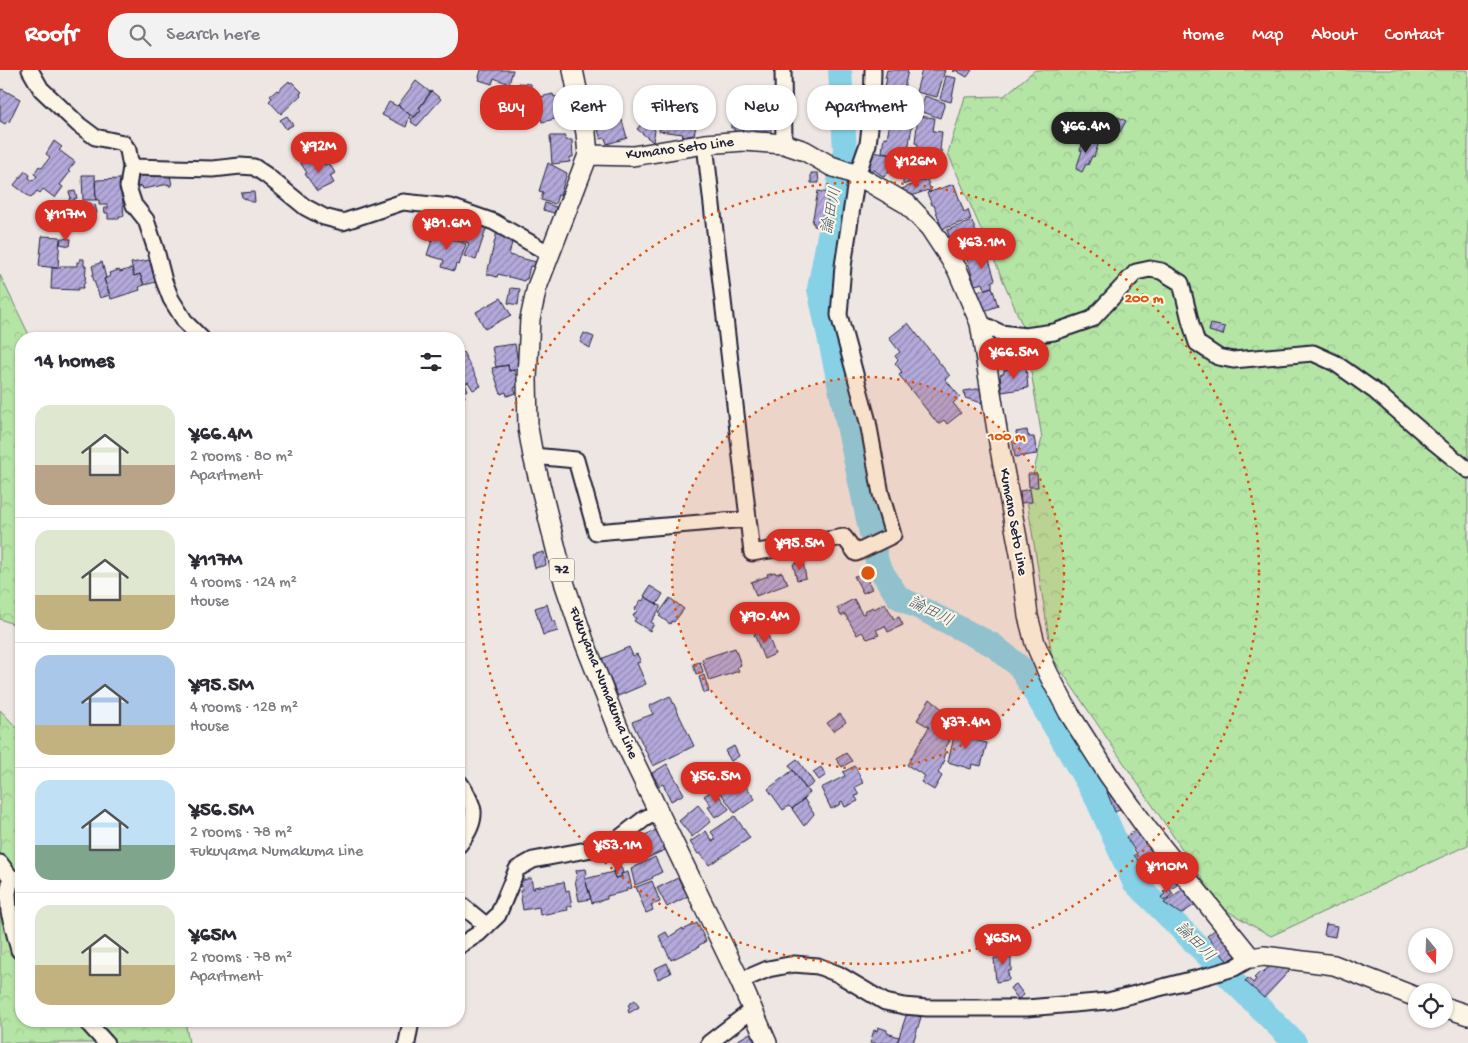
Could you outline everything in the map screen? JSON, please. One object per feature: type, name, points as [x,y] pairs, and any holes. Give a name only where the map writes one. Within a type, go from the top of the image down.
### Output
[{"type":"main road","name":"Fukuyama Numakuma Line","points":[[572,70],[586,133],[588,155],[537,287],[530,319],[527,379],[528,428],[533,456],[565,585],[584,642],[620,730],[740,981],[767,1043]]},
{"type":"main road","name":"Kumano Seto Line","points":[[588,155],[633,156],[705,144],[744,141],[784,144],[805,151],[831,166],[857,175],[907,204],[930,228],[957,269],[980,322],[1000,450],[1021,559],[1028,616],[1034,643],[1069,713],[1108,774],[1148,830],[1251,958]]},
{"type":"main road","points":[[1251,958],[1264,956],[1334,965],[1408,994]]},
{"type":"main road","points":[[1453,1010],[1468,1016]]},
{"type":"street","points":[[30,70],[41,89],[79,125],[95,137],[122,143],[128,150],[131,167],[128,187],[134,205],[146,220],[171,299],[186,323],[195,332]]},
{"type":"street","points":[[783,70],[784,144]]},
{"type":"street","points":[[705,144],[752,554],[844,537],[856,553],[893,535],[881,494],[868,422],[839,315],[843,266],[857,175],[868,144],[872,111],[873,70]]},
{"type":"street","points":[[131,167],[213,169],[240,166],[254,167],[305,207],[324,217],[343,222],[403,202],[451,207],[494,222],[550,254]]},
{"type":"street","points":[[980,322],[1001,333],[1024,336],[1054,332],[1092,318],[1136,272],[1150,269],[1161,271],[1181,283],[1197,343],[1218,357],[1233,360],[1314,353],[1321,356],[1335,363],[1376,392],[1435,444],[1468,470]]},
{"type":"street","points":[[533,456],[576,460],[596,532],[747,519]]},
{"type":"street","points":[[465,791],[473,811],[470,828],[465,836]]},
{"type":"street","points":[[465,942],[478,934],[498,915],[517,869],[533,860],[592,849],[617,840],[644,819],[659,812]]},
{"type":"street","points":[[0,863],[15,877]]},
{"type":"street","points":[[15,880],[8,893],[9,912],[15,935]]},
{"type":"street","points":[[465,908],[487,926]]},
{"type":"street","points":[[740,981],[768,969],[794,964],[818,966],[838,974],[885,1002],[904,1006],[927,1008],[1027,1008],[1108,1001],[1234,968],[1251,958]]},
{"type":"street","points":[[709,1043],[752,1010]]},
{"type":"street","points":[[91,1027],[106,1043]]},
{"type":"street","points":[[407,1043],[410,1027]]},
{"type":"green space","points":[[1035,70],[1468,70],[1468,845],[1271,936],[1222,908],[1052,657],[1027,500],[1042,438],[1024,329],[948,153],[965,97],[1004,96]]},
{"type":"green space","points":[[0,275],[28,332],[15,332],[15,625],[0,619]]},
{"type":"green space","points":[[0,710],[15,726],[15,1027],[186,1027],[189,1043],[0,1043]]},
{"type":"building","points":[[481,70],[513,70],[509,84],[494,78],[492,84],[479,80]]},
{"type":"building","points":[[887,70],[908,70],[905,85],[885,85],[887,78],[885,78]]},
{"type":"building","points":[[922,70],[945,70],[937,97],[924,94],[924,85],[918,85]]},
{"type":"building","points":[[955,70],[972,70],[967,77]]},
{"type":"building","points":[[946,76],[956,78],[951,102],[940,99]]},
{"type":"building","points":[[289,81],[302,92],[281,114],[269,101],[272,98],[270,96]]},
{"type":"building","points":[[416,81],[430,94],[419,108],[421,110],[413,117],[398,105]]},
{"type":"building","points":[[519,83],[531,84],[531,85],[519,85]]},
{"type":"building","points":[[2,89],[20,99],[9,122],[7,121],[5,124],[0,121],[0,90]]},
{"type":"building","points":[[431,91],[441,99],[417,126],[411,122],[411,119],[421,110],[419,108]]},
{"type":"building","points":[[553,94],[553,119],[543,122],[543,96]]},
{"type":"building","points":[[925,96],[945,103],[940,118],[924,112]]},
{"type":"building","points":[[389,102],[398,105],[410,115],[406,127],[382,115]]},
{"type":"building","points":[[287,116],[293,125],[286,129],[280,120]]},
{"type":"building","points":[[924,117],[935,118],[933,131],[942,132],[940,150],[942,151],[939,166],[934,165],[933,178],[924,177],[903,185],[903,175],[901,175],[903,160],[916,162],[918,144],[915,143],[916,130],[924,130]]},
{"type":"building","points":[[1118,117],[1126,121],[1120,132],[1112,128]]},
{"type":"building","points":[[1072,122],[1083,129],[1078,141],[1066,136]]},
{"type":"building","points":[[623,124],[627,138],[607,144],[605,138],[601,139],[598,130],[623,130]]},
{"type":"building","points":[[638,130],[655,130],[653,142]]},
{"type":"building","points":[[695,130],[694,135],[682,137],[683,134],[659,131]]},
{"type":"building","points":[[734,130],[771,130],[771,132],[734,133]]},
{"type":"building","points":[[889,130],[911,130],[907,156],[882,152],[884,137],[887,138]]},
{"type":"building","points":[[550,136],[565,136],[565,140],[572,140],[573,157],[570,157],[570,162],[552,164]]},
{"type":"building","points":[[1085,139],[1098,145],[1094,157],[1092,156],[1082,172],[1076,169],[1082,151],[1080,150]]},
{"type":"building","points":[[54,141],[62,147],[59,150],[75,162],[60,185],[63,187],[55,198],[43,189],[40,193],[37,191],[31,198],[14,185],[25,171],[33,181],[37,176],[34,174],[39,166],[42,168],[50,157],[46,154]]},
{"type":"building","points":[[872,152],[892,155],[889,173],[884,177],[874,170],[869,170]]},
{"type":"building","points":[[322,161],[325,165],[329,163],[335,173],[330,176],[334,183],[317,191],[305,174],[307,173],[300,162]]},
{"type":"building","points":[[168,163],[172,186],[169,186],[169,184],[143,189],[142,186],[137,187],[133,166]]},
{"type":"building","points":[[548,163],[567,173],[560,196],[558,195],[555,204],[541,200],[543,192],[539,191]]},
{"type":"building","points":[[811,173],[818,173],[819,183],[811,183]]},
{"type":"building","points":[[82,175],[95,175],[96,200],[83,200]]},
{"type":"building","points":[[121,179],[124,216],[119,216],[119,219],[108,219],[108,213],[105,213],[104,208],[108,208],[108,205],[99,205],[99,200],[96,200],[95,182],[97,180]]},
{"type":"building","points":[[927,179],[931,192],[929,193],[928,190],[908,197],[899,190]]},
{"type":"building","points":[[954,184],[964,212],[968,210],[971,219],[942,229],[934,205],[932,205],[927,193]]},
{"type":"building","points":[[75,191],[77,198],[74,199],[76,210],[72,210],[69,192]]},
{"type":"building","points":[[818,191],[829,193],[824,225],[820,227],[814,226],[814,223],[812,223]]},
{"type":"building","points":[[254,192],[255,202],[242,197],[241,193]]},
{"type":"building","points":[[91,203],[91,205],[95,204],[97,213],[88,216],[85,205]]},
{"type":"building","points":[[545,203],[556,207],[554,213],[543,210]]},
{"type":"building","points":[[463,213],[488,223],[476,260],[464,256],[469,243],[455,239]]},
{"type":"building","points":[[972,221],[977,235],[952,244],[947,230]]},
{"type":"building","points":[[498,227],[513,238],[509,255],[536,262],[534,267],[530,266],[527,279],[524,281],[498,274],[497,277],[487,274]]},
{"type":"building","points":[[434,234],[441,236],[442,234],[466,244],[459,265],[456,264],[454,271],[442,267],[444,260],[427,255]]},
{"type":"building","points":[[42,236],[60,237],[58,268],[39,266]]},
{"type":"building","points":[[61,238],[71,239],[70,246],[60,244]]},
{"type":"building","points":[[979,238],[983,251],[985,250],[987,253],[963,260],[958,244]]},
{"type":"building","points":[[987,253],[995,280],[992,281],[992,287],[985,289],[983,283],[975,285],[967,259]]},
{"type":"building","points":[[80,259],[84,259],[84,266],[86,266],[83,288],[78,288],[78,290],[51,289],[52,268],[77,266],[77,262],[80,262]]},
{"type":"building","points":[[150,260],[156,282],[144,285],[140,274],[134,276],[131,263]]},
{"type":"building","points":[[102,262],[106,278],[104,279],[110,295],[100,298],[92,275],[94,274],[92,266]]},
{"type":"building","points":[[132,268],[134,276],[140,274],[144,285],[139,287],[140,290],[111,299],[104,279],[110,276],[109,273]]},
{"type":"building","points":[[992,287],[998,306],[984,311],[976,292]]},
{"type":"building","points":[[511,288],[520,289],[518,305],[508,303]]},
{"type":"building","points":[[501,298],[511,315],[485,329],[476,312]]},
{"type":"building","points":[[908,323],[950,376],[945,379],[960,397],[953,403],[961,413],[947,424],[944,420],[938,424],[899,375],[902,372],[895,363],[898,360],[895,356],[900,352],[889,338]]},
{"type":"building","points":[[1211,324],[1225,327],[1223,335],[1209,331]]},
{"type":"building","points":[[584,333],[594,337],[590,348],[580,342]]},
{"type":"building","points":[[515,344],[519,369],[509,371],[508,365],[496,367],[492,347]]},
{"type":"building","points":[[1007,344],[1016,344],[1017,347],[1025,346],[1027,365],[1009,366]]},
{"type":"building","points":[[465,356],[481,386],[473,390],[468,382],[465,384]]},
{"type":"building","points":[[508,365],[509,371],[514,370],[519,386],[514,388],[516,393],[507,396],[506,392],[501,394],[492,368]]},
{"type":"building","points":[[1026,367],[1028,388],[1002,392],[1000,375],[1004,373],[1004,370]]},
{"type":"building","points":[[983,388],[986,404],[965,398],[964,391]]},
{"type":"building","points":[[1027,430],[1029,437],[1034,437],[1037,454],[1015,457],[1012,438],[1017,437],[1016,432]]},
{"type":"building","points":[[1028,474],[1037,474],[1038,487],[1029,487]]},
{"type":"building","points":[[1030,489],[1032,502],[1021,503],[1020,491]]},
{"type":"building","points":[[544,552],[546,565],[535,568],[532,555]]},
{"type":"building","points":[[803,562],[806,578],[797,580],[793,564]]},
{"type":"building","points":[[775,572],[776,574],[782,572],[788,584],[756,596],[751,582]]},
{"type":"building","points":[[865,575],[872,589],[863,593],[854,576]]},
{"type":"building","points":[[650,586],[663,594],[657,604],[644,596]]},
{"type":"building","points":[[645,597],[660,606],[651,622],[654,624],[650,631],[634,621],[636,618],[633,616],[637,611],[635,609]]},
{"type":"building","points":[[670,598],[684,609],[674,622],[672,621],[670,624],[659,616],[661,614],[659,613]]},
{"type":"building","points":[[854,599],[862,614],[865,613],[864,611],[873,607],[874,609],[885,603],[894,619],[899,617],[903,625],[888,632],[885,626],[876,630],[879,635],[867,639],[862,632],[857,635],[845,614],[841,616],[837,608]]},
{"type":"building","points":[[547,604],[552,621],[555,621],[558,631],[543,635],[535,608]]},
{"type":"building","points":[[766,630],[775,654],[764,659],[754,634]]},
{"type":"building","points":[[629,647],[633,656],[637,654],[641,662],[637,663],[646,684],[618,696],[601,659]]},
{"type":"building","points":[[735,648],[741,665],[737,667],[739,671],[709,681],[702,659]]},
{"type":"building","points":[[700,662],[703,672],[696,674],[693,664]]},
{"type":"building","points":[[704,675],[709,692],[704,693],[699,677]]},
{"type":"building","points":[[670,696],[694,746],[653,766],[632,722],[653,714],[649,706]]},
{"type":"building","points":[[930,699],[946,712],[942,717],[954,723],[949,732],[952,734],[948,740],[950,741],[944,750],[946,751],[943,758],[945,760],[938,773],[942,776],[934,790],[921,782],[925,776],[907,765],[929,727],[917,720]]},
{"type":"building","points":[[840,714],[846,722],[833,731],[827,723]]},
{"type":"building","points":[[958,720],[965,724],[962,737],[987,743],[981,766],[972,764],[971,769],[948,762]]},
{"type":"building","points":[[734,746],[739,756],[731,761],[725,751]]},
{"type":"building","points":[[846,753],[852,761],[842,767],[836,759]]},
{"type":"building","points":[[797,759],[814,783],[806,789],[789,765]]},
{"type":"building","points":[[667,764],[684,794],[671,801],[663,784],[659,786],[652,773]]},
{"type":"building","points":[[855,766],[863,783],[855,787],[859,795],[855,796],[858,801],[845,807],[842,801],[840,802],[841,804],[831,809],[821,788],[845,776],[843,772]]},
{"type":"building","points":[[821,767],[826,775],[819,780],[813,772]]},
{"type":"building","points":[[793,770],[810,792],[792,809],[789,806],[783,810],[768,789]]},
{"type":"building","points":[[739,774],[755,799],[735,813],[718,789],[728,779],[730,781]]},
{"type":"building","points":[[714,789],[729,809],[715,817],[708,807],[711,805],[704,796]]},
{"type":"building","points":[[1111,790],[1121,809],[1115,812],[1107,792]]},
{"type":"building","points":[[804,799],[814,814],[804,826],[792,809]]},
{"type":"building","points":[[698,805],[711,821],[692,837],[679,821]]},
{"type":"building","points":[[735,816],[750,838],[709,865],[690,842],[706,831],[712,841],[716,839],[711,832]]},
{"type":"building","points":[[1141,826],[1158,851],[1140,863],[1134,855],[1137,854],[1126,837]]},
{"type":"building","points":[[656,830],[665,850],[636,863],[627,843]]},
{"type":"building","points":[[655,857],[662,872],[653,878],[635,885],[631,869]]},
{"type":"building","points":[[1162,857],[1173,873],[1160,881],[1150,865]]},
{"type":"building","points":[[621,867],[622,877],[615,878],[613,870]]},
{"type":"building","points":[[586,869],[585,879],[591,899],[579,901],[575,880],[577,876],[576,870]]},
{"type":"building","points":[[613,872],[615,878],[622,877],[621,874],[628,872],[632,888],[607,896],[607,899],[592,903],[585,879]]},
{"type":"building","points":[[1173,873],[1180,883],[1171,889],[1167,883],[1165,884],[1161,881]]},
{"type":"building","points":[[531,878],[533,889],[535,889],[534,887],[564,882],[566,891],[569,890],[572,906],[567,907],[568,910],[540,915],[539,907],[523,910],[520,881]]},
{"type":"building","points":[[678,878],[688,896],[667,907],[657,888]]},
{"type":"building","points":[[652,881],[660,902],[651,905],[653,910],[646,913],[636,887]]},
{"type":"building","points":[[1169,888],[1173,894],[1164,901],[1161,897],[1165,894],[1163,892]]},
{"type":"building","points":[[1184,888],[1196,904],[1181,914],[1164,903]]},
{"type":"building","points":[[697,923],[706,941],[699,947],[671,960],[659,936],[666,932],[669,937],[683,928],[683,930]]},
{"type":"building","points":[[1326,924],[1337,926],[1335,937],[1324,935]]},
{"type":"building","points":[[1217,928],[1238,953],[1237,957],[1227,961],[1207,936]]},
{"type":"building","points":[[1011,949],[1011,971],[1008,971],[1009,980],[996,982],[994,958],[1001,958],[1000,951]]},
{"type":"building","points":[[667,963],[671,973],[658,979],[654,969]]},
{"type":"building","points":[[1271,964],[1291,969],[1264,998],[1245,981],[1248,978],[1253,983],[1256,979],[1254,978],[1261,971],[1263,973]]},
{"type":"building","points":[[1016,984],[1024,995],[1018,999],[1010,988]]},
{"type":"building","points":[[635,1000],[639,1007],[629,1013],[628,1010],[630,1008],[628,1005]]},
{"type":"building","points":[[907,1013],[921,1017],[913,1043],[897,1043]]},
{"type":"building","points":[[878,1027],[887,1030],[887,1033],[899,1037],[897,1043],[870,1043],[874,1030],[877,1031]]},
{"type":"building","points":[[750,1033],[755,1043],[733,1043]]},
{"type":"waterway","name":"論田川","points":[[840,70],[845,150],[819,289],[878,566],[898,597],[993,645],[1020,667],[1097,799],[1134,882],[1295,1043]]}]
